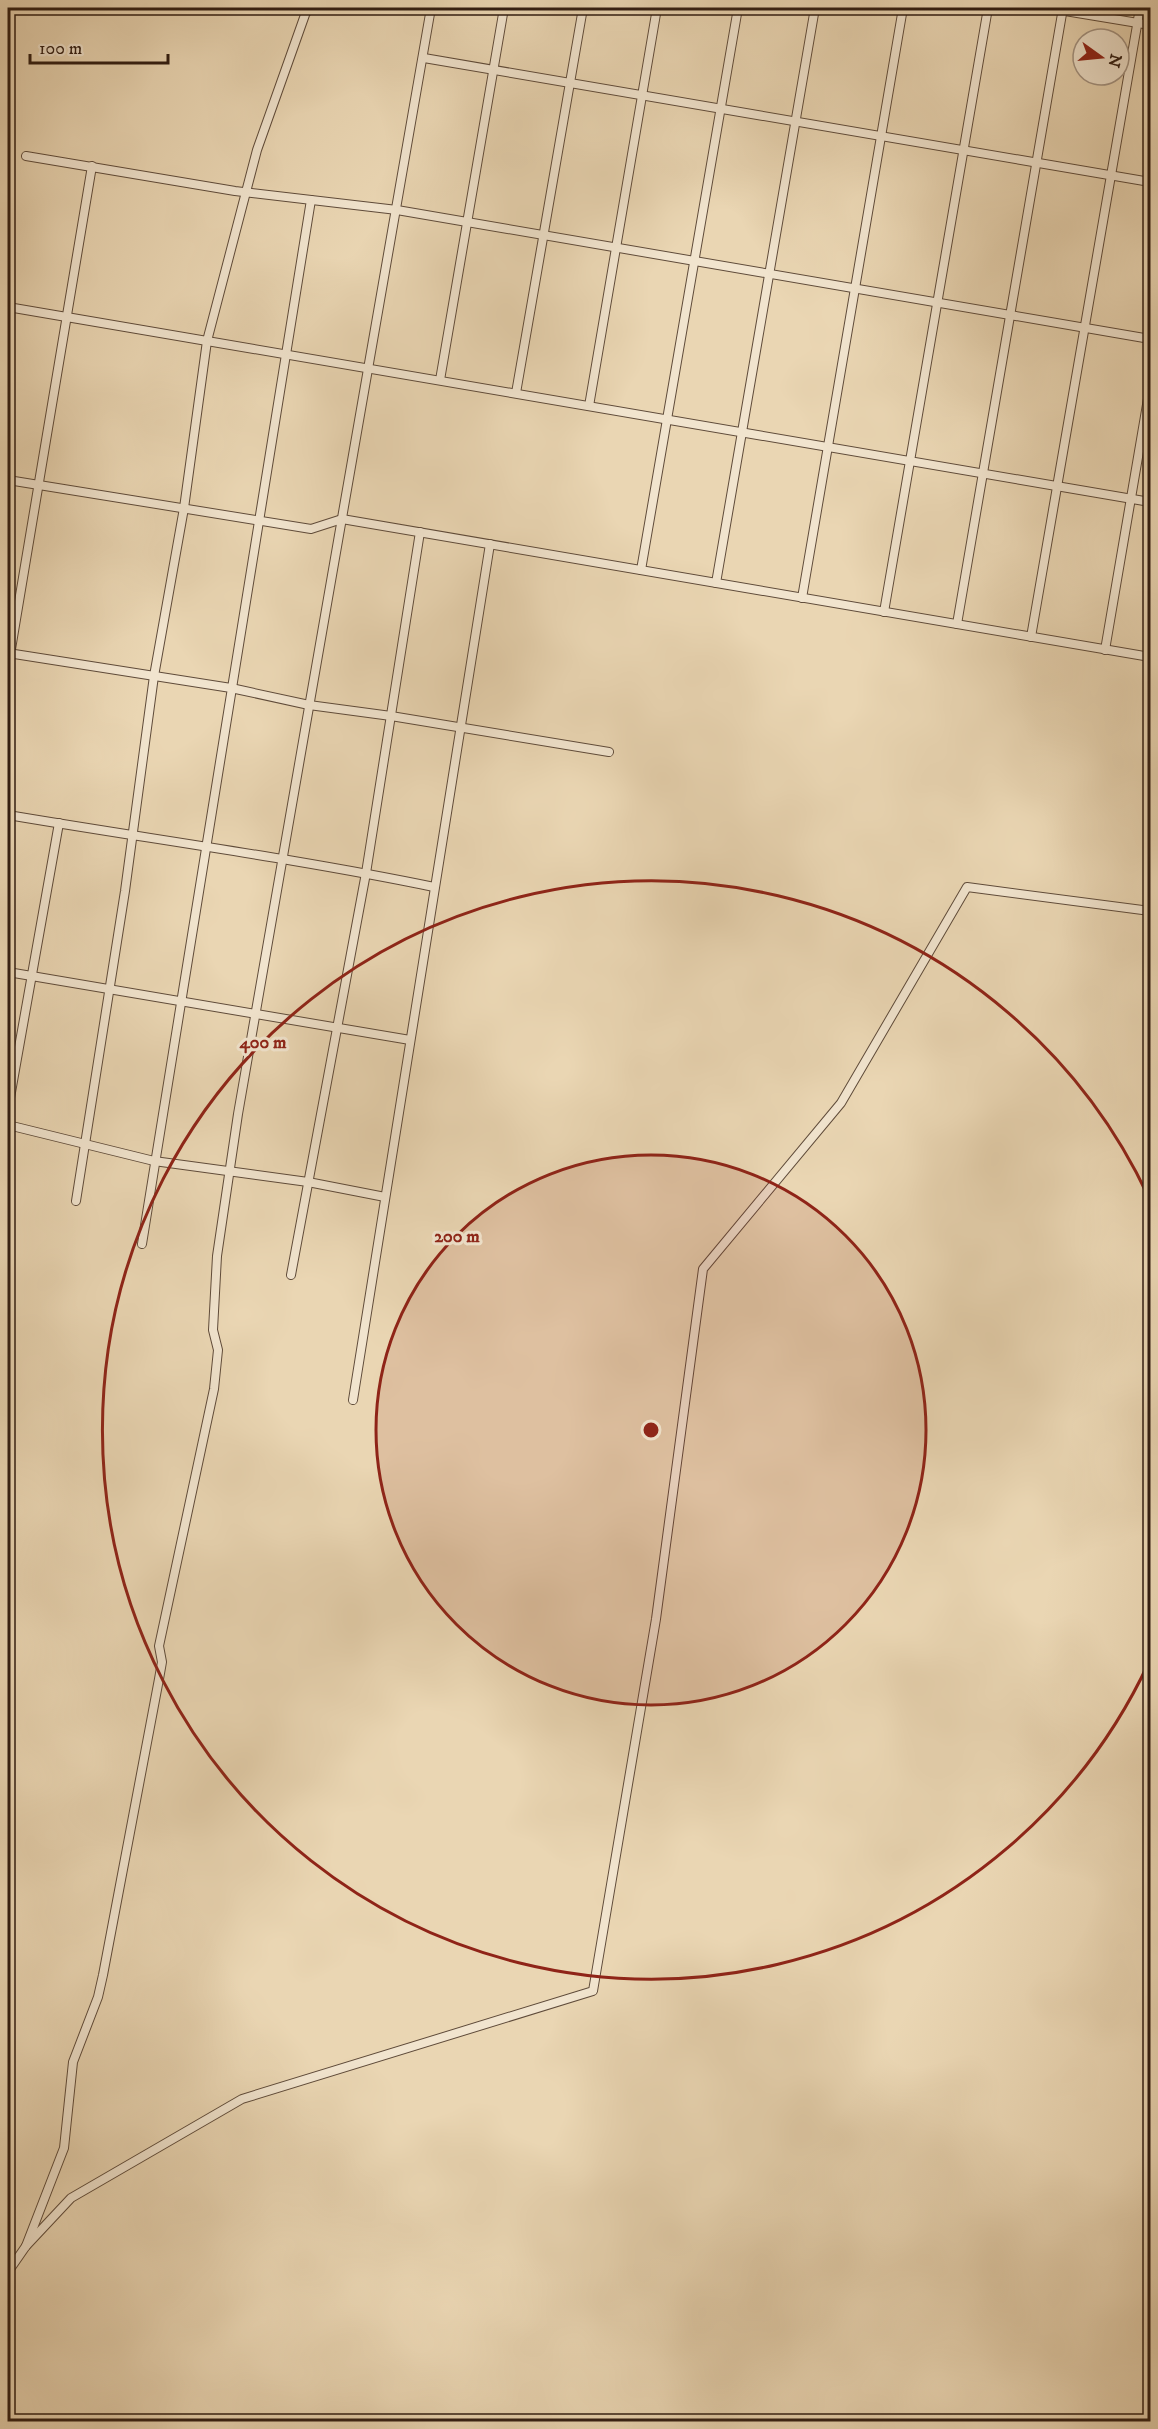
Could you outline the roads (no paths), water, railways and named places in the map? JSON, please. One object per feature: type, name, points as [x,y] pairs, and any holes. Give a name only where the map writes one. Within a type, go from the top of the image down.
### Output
[{"type":"street","points":[[76,1201],[154,676],[184,508],[207,341],[257,150],[306,12],[314,8]]},
{"type":"street","points":[[26,2246],[64,2148],[73,2062],[98,1997],[162,1662],[159,1646],[214,1389],[218,1350],[213,1330],[217,1256],[229,1171],[431,8]]},
{"type":"street","points":[[440,380],[504,8]]},
{"type":"street","points":[[516,393],[583,8]]},
{"type":"street","points":[[589,406],[657,8]]},
{"type":"street","points":[[641,570],[738,8]]},
{"type":"street","points":[[716,583],[815,8]]},
{"type":"street","points":[[802,598],[903,8]]},
{"type":"street","points":[[884,612],[988,8]]},
{"type":"street","points":[[1047,8],[1150,25]]},
{"type":"street","points":[[1031,637],[1140,8]]},
{"type":"street","points":[[957,624],[1063,9]]},
{"type":"street","points":[[423,58],[1150,182]]},
{"type":"street","points":[[26,156],[246,192],[397,210],[1150,339]]},
{"type":"street","points":[[8,667],[92,166]]},
{"type":"street","points":[[142,1244],[311,200]]},
{"type":"street","points":[[8,307],[1150,502]]},
{"type":"street","points":[[1105,650],[1150,387]]},
{"type":"street","points":[[8,480],[311,529],[342,519],[1150,657]]},
{"type":"street","points":[[291,1275],[366,873],[420,532]]},
{"type":"street","points":[[353,1400],[490,544]]},
{"type":"street","points":[[9,653],[231,688],[309,705],[391,716],[609,753]]},
{"type":"street","points":[[8,815],[132,836],[207,845],[434,887]]},
{"type":"street","points":[[8,1109],[59,824]]},
{"type":"street","points":[[8,2272],[26,2246],[71,2198],[242,2099],[593,1990],[656,1619],[703,1269],[841,1103],[967,886],[1150,911]]},
{"type":"street","points":[[8,972],[109,991],[337,1026],[410,1040]]},
{"type":"street","points":[[8,1125],[154,1161],[308,1182],[385,1197]]}]
